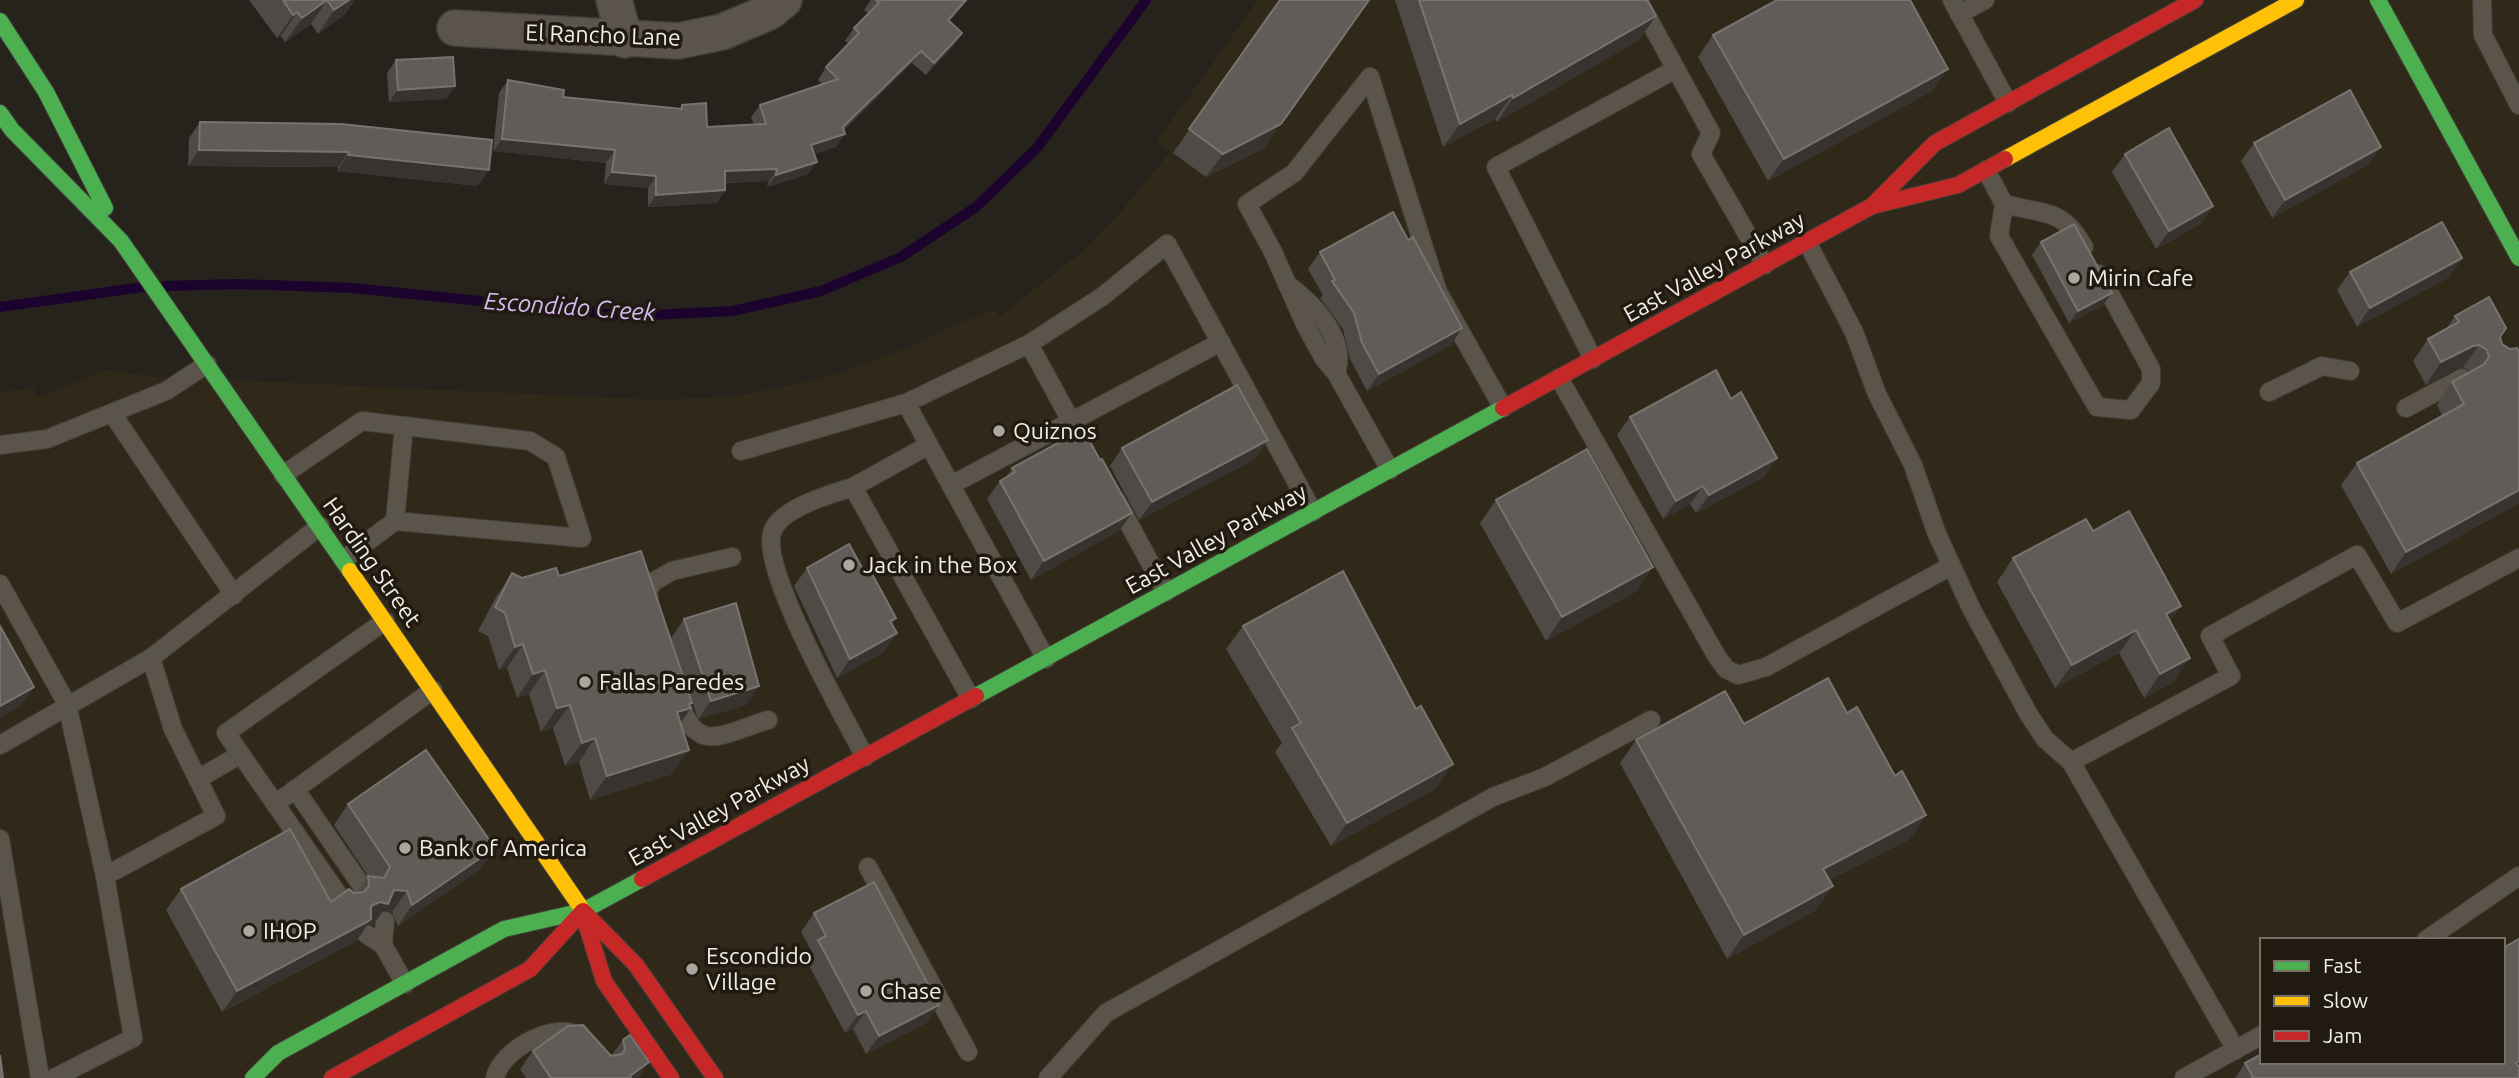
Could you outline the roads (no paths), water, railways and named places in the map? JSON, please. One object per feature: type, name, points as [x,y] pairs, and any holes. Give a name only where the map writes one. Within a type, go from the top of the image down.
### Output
[{"type":"main road","name":"East Valley Parkway","points":[[1872,206],[1935,143],[2195,0]]},
{"type":"main road","name":"East Valley Parkway","points":[[253,1078],[278,1054],[504,929],[583,911],[1872,206],[1958,185],[2296,0]]},
{"type":"main road","points":[[2378,0],[2514,235],[2519,258]]},
{"type":"main road","name":"Harding Street","points":[[0,21],[46,92],[121,241],[544,850],[583,911]]},
{"type":"main road","name":"Harding Street","points":[[0,113],[12,130],[121,241]]},
{"type":"main road","name":"East Valley Parkway","points":[[332,1078],[530,969],[583,911]]},
{"type":"main road","points":[[583,911],[604,981],[671,1078]]},
{"type":"main road","points":[[583,911],[636,965],[715,1078]]},
{"type":"street","points":[[614,0],[625,40]]},
{"type":"street","name":"El Rancho Lane","points":[[454,28],[678,41],[722,32],[769,12],[784,0]]},
{"type":"lane","points":[[1638,0],[1711,133],[1701,153],[1765,265]]},
{"type":"lane","points":[[1985,0],[1955,7],[2008,103]]},
{"type":"lane","points":[[2482,0],[2483,35],[2519,105]]},
{"type":"lane","points":[[1593,359],[1496,167],[1676,69]]},
{"type":"lane","points":[[1390,470],[1336,373],[1324,359],[1247,204],[1294,173],[1370,77],[1438,292],[1503,408]]},
{"type":"lane","points":[[1986,170],[2004,204],[1998,236],[2097,407],[2131,410],[2151,383],[2151,369],[2072,225],[2050,214],[2004,204]]},
{"type":"lane","points":[[1807,242],[1854,332],[1877,394],[1913,465],[1951,566],[2029,715],[2045,739],[2071,762],[2236,1050]]},
{"type":"lane","points":[[741,452],[906,403],[1029,344],[1103,296],[1167,244],[1313,512]]},
{"type":"lane","points":[[951,485],[1221,342]]},
{"type":"lane","points":[[1029,344],[1084,444]]},
{"type":"lane","points":[[0,445],[47,439],[166,391],[203,357]]},
{"type":"lane","points":[[2269,393],[2322,366],[2350,372]]},
{"type":"lane","points":[[1559,378],[1716,654],[1726,669],[1738,675],[1766,667],[1951,566]]},
{"type":"lane","points":[[2406,408],[2462,378]]},
{"type":"lane","points":[[906,403],[1045,659]]},
{"type":"lane","points":[[112,413],[234,594]]},
{"type":"lane","points":[[283,475],[362,421],[530,441],[556,457],[582,538],[394,521],[343,560]]},
{"type":"lane","points":[[394,521],[404,426]]},
{"type":"lane","points":[[865,757],[785,601],[771,545],[772,530],[779,521],[818,498],[853,487],[929,445]]},
{"type":"lane","points":[[1104,479],[1166,592]]},
{"type":"lane","points":[[853,487],[971,699]]},
{"type":"lane","points":[[0,745],[151,658],[320,526]]},
{"type":"lane","points":[[2071,762],[2231,676],[2210,636],[2357,555],[2397,623],[2519,558]]},
{"type":"lane","points":[[656,627],[648,601],[648,590],[653,582],[671,571],[732,557]]},
{"type":"lane","points":[[0,584],[67,704],[106,876],[133,1038],[54,1078]]},
{"type":"lane","points":[[344,903],[226,733],[385,621]]},
{"type":"lane","points":[[106,876],[216,816],[173,729],[151,658]]},
{"type":"lane","points":[[672,679],[687,725],[701,736],[711,737],[768,720]]},
{"type":"lane","points":[[275,804],[432,690]]},
{"type":"lane","points":[[1048,1078],[1106,1013],[1493,797],[1545,777],[1651,720]]},
{"type":"lane","points":[[198,779],[241,754]]},
{"type":"lane","points":[[295,789],[364,889]]},
{"type":"lane","points":[[0,839],[40,1078]]},
{"type":"lane","points":[[868,867],[968,1052]]},
{"type":"lane","points":[[2429,938],[2519,876]]},
{"type":"lane","points":[[383,945],[386,921]]},
{"type":"lane","points":[[366,934],[383,945],[405,984]]},
{"type":"lane","points":[[495,1078],[496,1070],[512,1052],[555,1030],[575,1032],[593,1053]]},
{"type":"lane","points":[[2184,1078],[2260,1036]]},
{"type":"waterway","name":"Escondido Creek","points":[[165,286],[237,284],[352,288],[630,316],[733,311],[821,291],[901,257],[976,207],[1037,148],[1146,0]]},
{"type":"waterway","name":"Escondido Creek","points":[[0,307],[143,287]]},
{"type":"place","name":"Mirin Cafe","points":[[2074,278]]},
{"type":"place","name":"Quiznos","points":[[999,431]]},
{"type":"place","name":"Jack in the Box","points":[[849,565]]},
{"type":"place","name":"Fallas Paredes","points":[[585,682]]},
{"type":"place","name":"Bank of America","points":[[405,848]]},
{"type":"place","name":"IHOP","points":[[249,931]]},
{"type":"place","name":"Escondido Village","points":[[692,969]]},
{"type":"place","name":"Chase","points":[[866,991]]}]
